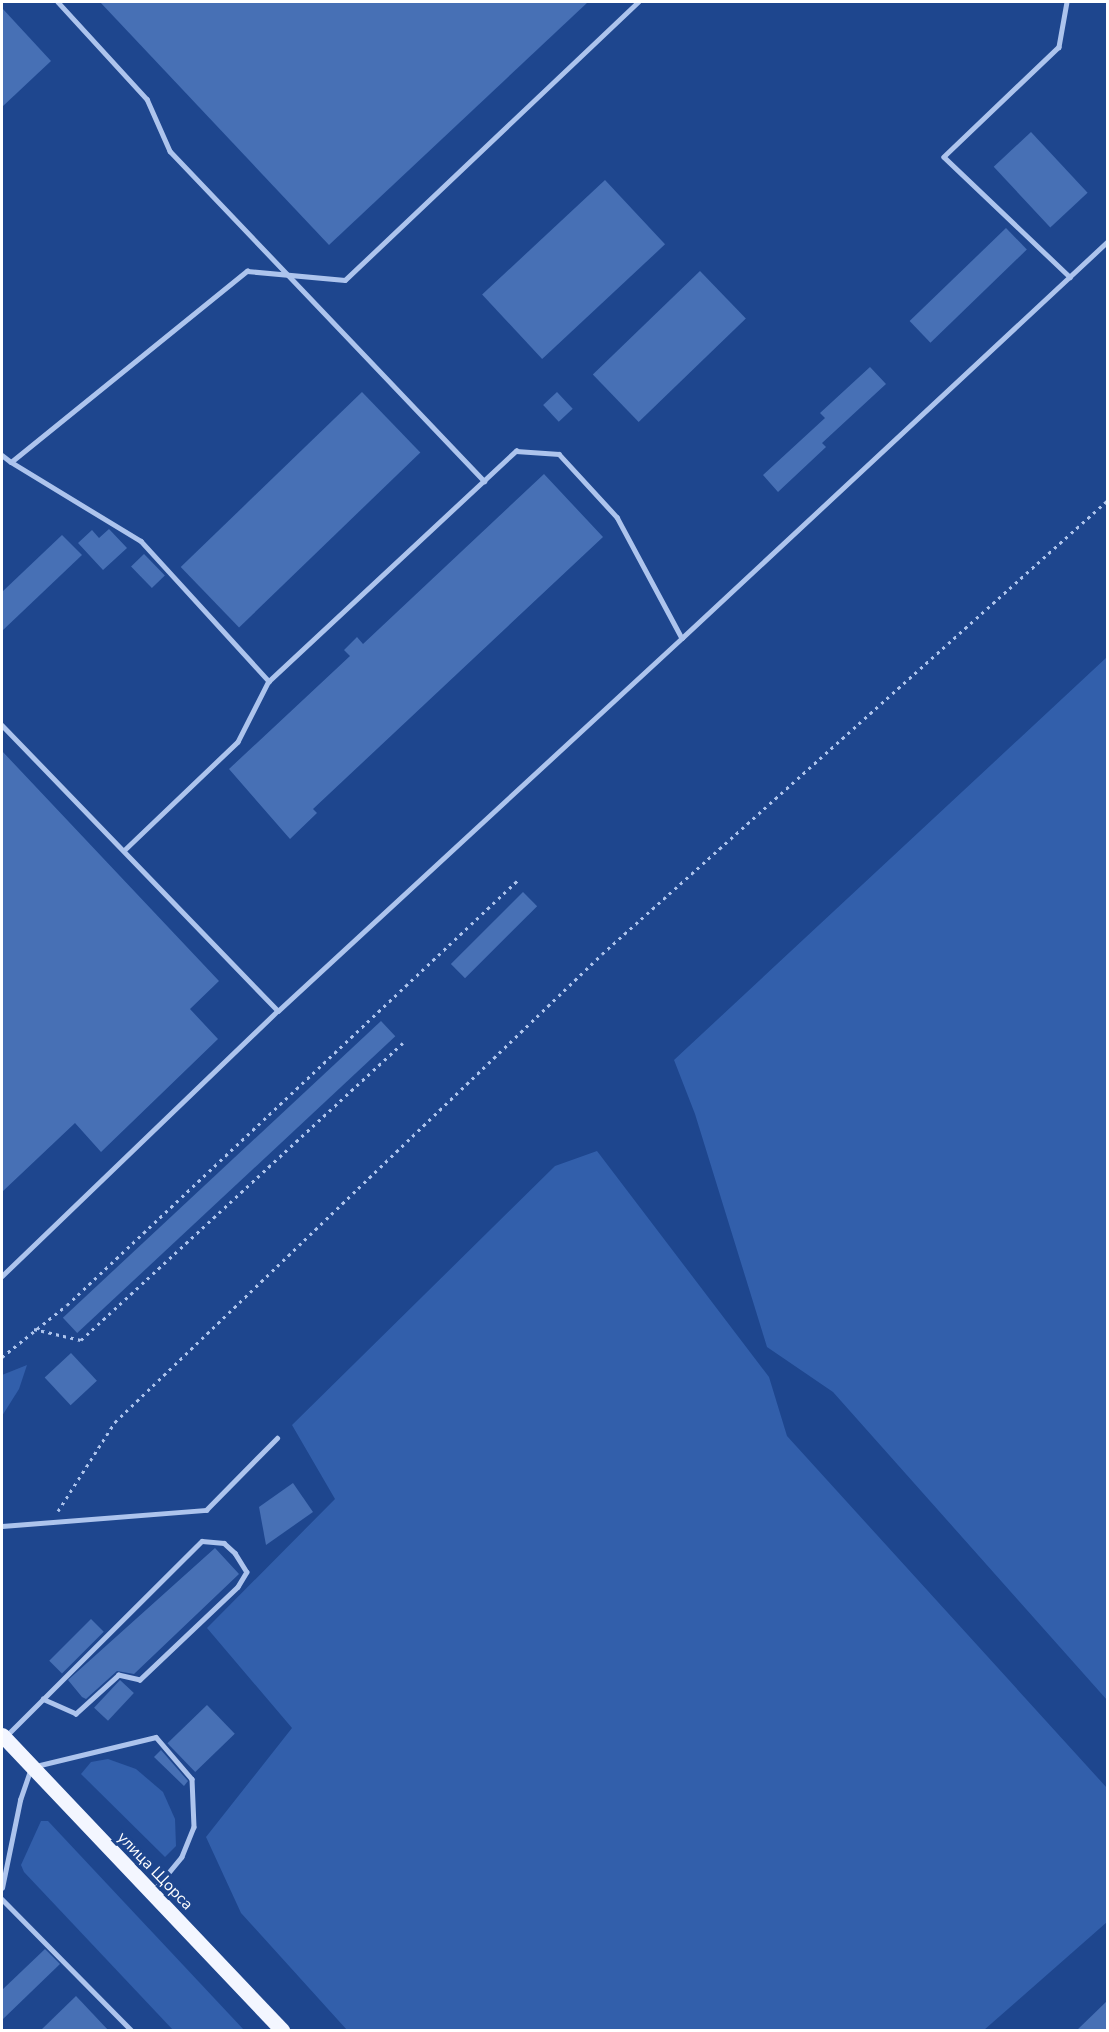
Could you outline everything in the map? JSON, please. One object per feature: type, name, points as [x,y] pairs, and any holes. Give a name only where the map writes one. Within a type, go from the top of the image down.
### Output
[{"type":"main road","name":"улица Щорса","points":[[3,1737],[282,2031]]},
{"type":"lane","points":[[58,2],[147,99],[170,151],[484,481]]},
{"type":"lane","points":[[11,462],[247,271],[345,280],[638,2]]},
{"type":"lane","points":[[1067,2],[1059,47],[944,157],[1070,277]]},
{"type":"lane","points":[[2,1277],[278,1011],[1107,241]]},
{"type":"lane","points":[[125,850],[238,742],[269,681],[516,451],[559,454],[617,517],[682,638]]},
{"type":"lane","points":[[2,455],[141,541],[269,681]]},
{"type":"lane","points":[[2,724],[278,1011]]},
{"type":"lane","points":[[2,1526],[206,1510],[277,1438]]},
{"type":"lane","points":[[3,1737],[202,1541],[225,1543],[235,1553],[247,1572],[238,1587],[140,1680],[119,1675],[76,1714],[43,1699]]},
{"type":"lane","points":[[2,1888],[20,1800],[32,1767],[156,1737],[192,1779],[194,1827],[182,1857],[152,1894]]},
{"type":"lane","points":[[2,1899],[131,2031]]},
{"type":"path","points":[[50,1522],[115,1422],[602,954],[1107,500]]},
{"type":"path","points":[[2,1357],[66,1305],[518,880]]},
{"type":"path","points":[[34,1329],[81,1340],[403,1043]]},
{"type":"shaded area","points":[[1107,657],[1107,1700],[833,1392],[767,1347],[695,1114],[674,1060]]},
{"type":"shaded area","points":[[597,1151],[769,1377],[787,1436],[1107,1788],[1107,1922],[984,2030],[347,2030],[241,1913],[206,1837],[292,1728],[207,1628],[335,1499],[292,1425],[555,1166]]},
{"type":"shaded area","points":[[27,1365],[19,1389],[2,1416],[2,1375]]},
{"type":"shaded area","points":[[108,1759],[136,1769],[163,1792],[175,1819],[176,1846],[165,1857],[81,1774],[91,1762]]},
{"type":"shaded area","points":[[41,1821],[48,1821],[244,2030],[173,2030],[24,1872],[21,1865]]},
{"type":"building","points":[[100,2],[588,2],[329,245]]},
{"type":"building","points":[[2,8],[51,61],[2,107]]},
{"type":"building","points":[[1031,132],[1088,193],[1050,227],[994,167]]},
{"type":"building","points":[[605,180],[665,244],[542,359],[482,295]]},
{"type":"building","points":[[1006,228],[1027,250],[930,343],[910,321]]},
{"type":"building","points":[[700,271],[746,318],[639,422],[593,375]]},
{"type":"building","points":[[870,367],[886,384],[822,443],[826,447],[778,492],[763,475],[825,418],[820,413]]},
{"type":"building","points":[[362,392],[420,452],[239,627],[181,567]]},
{"type":"building","points":[[557,392],[573,409],[559,422],[543,405]]},
{"type":"building","points":[[544,474],[603,537],[313,809],[317,813],[290,839],[229,769],[350,656],[344,650],[357,637],[363,644]]},
{"type":"building","points":[[109,529],[127,548],[103,570],[78,543],[92,530],[99,538]]},
{"type":"building","points":[[62,535],[82,555],[2,631],[2,592]]},
{"type":"building","points":[[144,554],[165,576],[152,588],[131,567]]},
{"type":"building","points":[[2,751],[219,981],[190,1009],[218,1039],[101,1152],[75,1123],[2,1192]]},
{"type":"building","points":[[523,892],[537,906],[465,978],[451,964]]},
{"type":"building","points":[[381,1021],[395,1036],[77,1333],[63,1318]]},
{"type":"building","points":[[71,1353],[97,1381],[71,1405],[45,1378]]},
{"type":"building","points":[[293,1483],[313,1512],[266,1545],[259,1507]]},
{"type":"building","points":[[215,1548],[239,1574],[134,1674],[117,1671],[86,1699],[82,1697],[68,1680]]},
{"type":"building","points":[[91,1619],[104,1632],[62,1673],[49,1661]]},
{"type":"building","points":[[120,1680],[134,1693],[108,1721],[94,1708]]},
{"type":"building","points":[[207,1705],[235,1734],[195,1772],[167,1743]]},
{"type":"building","points":[[161,1750],[188,1781],[184,1786],[154,1757]]},
{"type":"building","points":[[45,1949],[60,1964],[2,2020],[2,1990]]},
{"type":"building","points":[[76,1996],[109,2031],[40,2031]]},
{"type":"building","points":[[1107,2001],[1107,2031],[1076,2031]]}]
